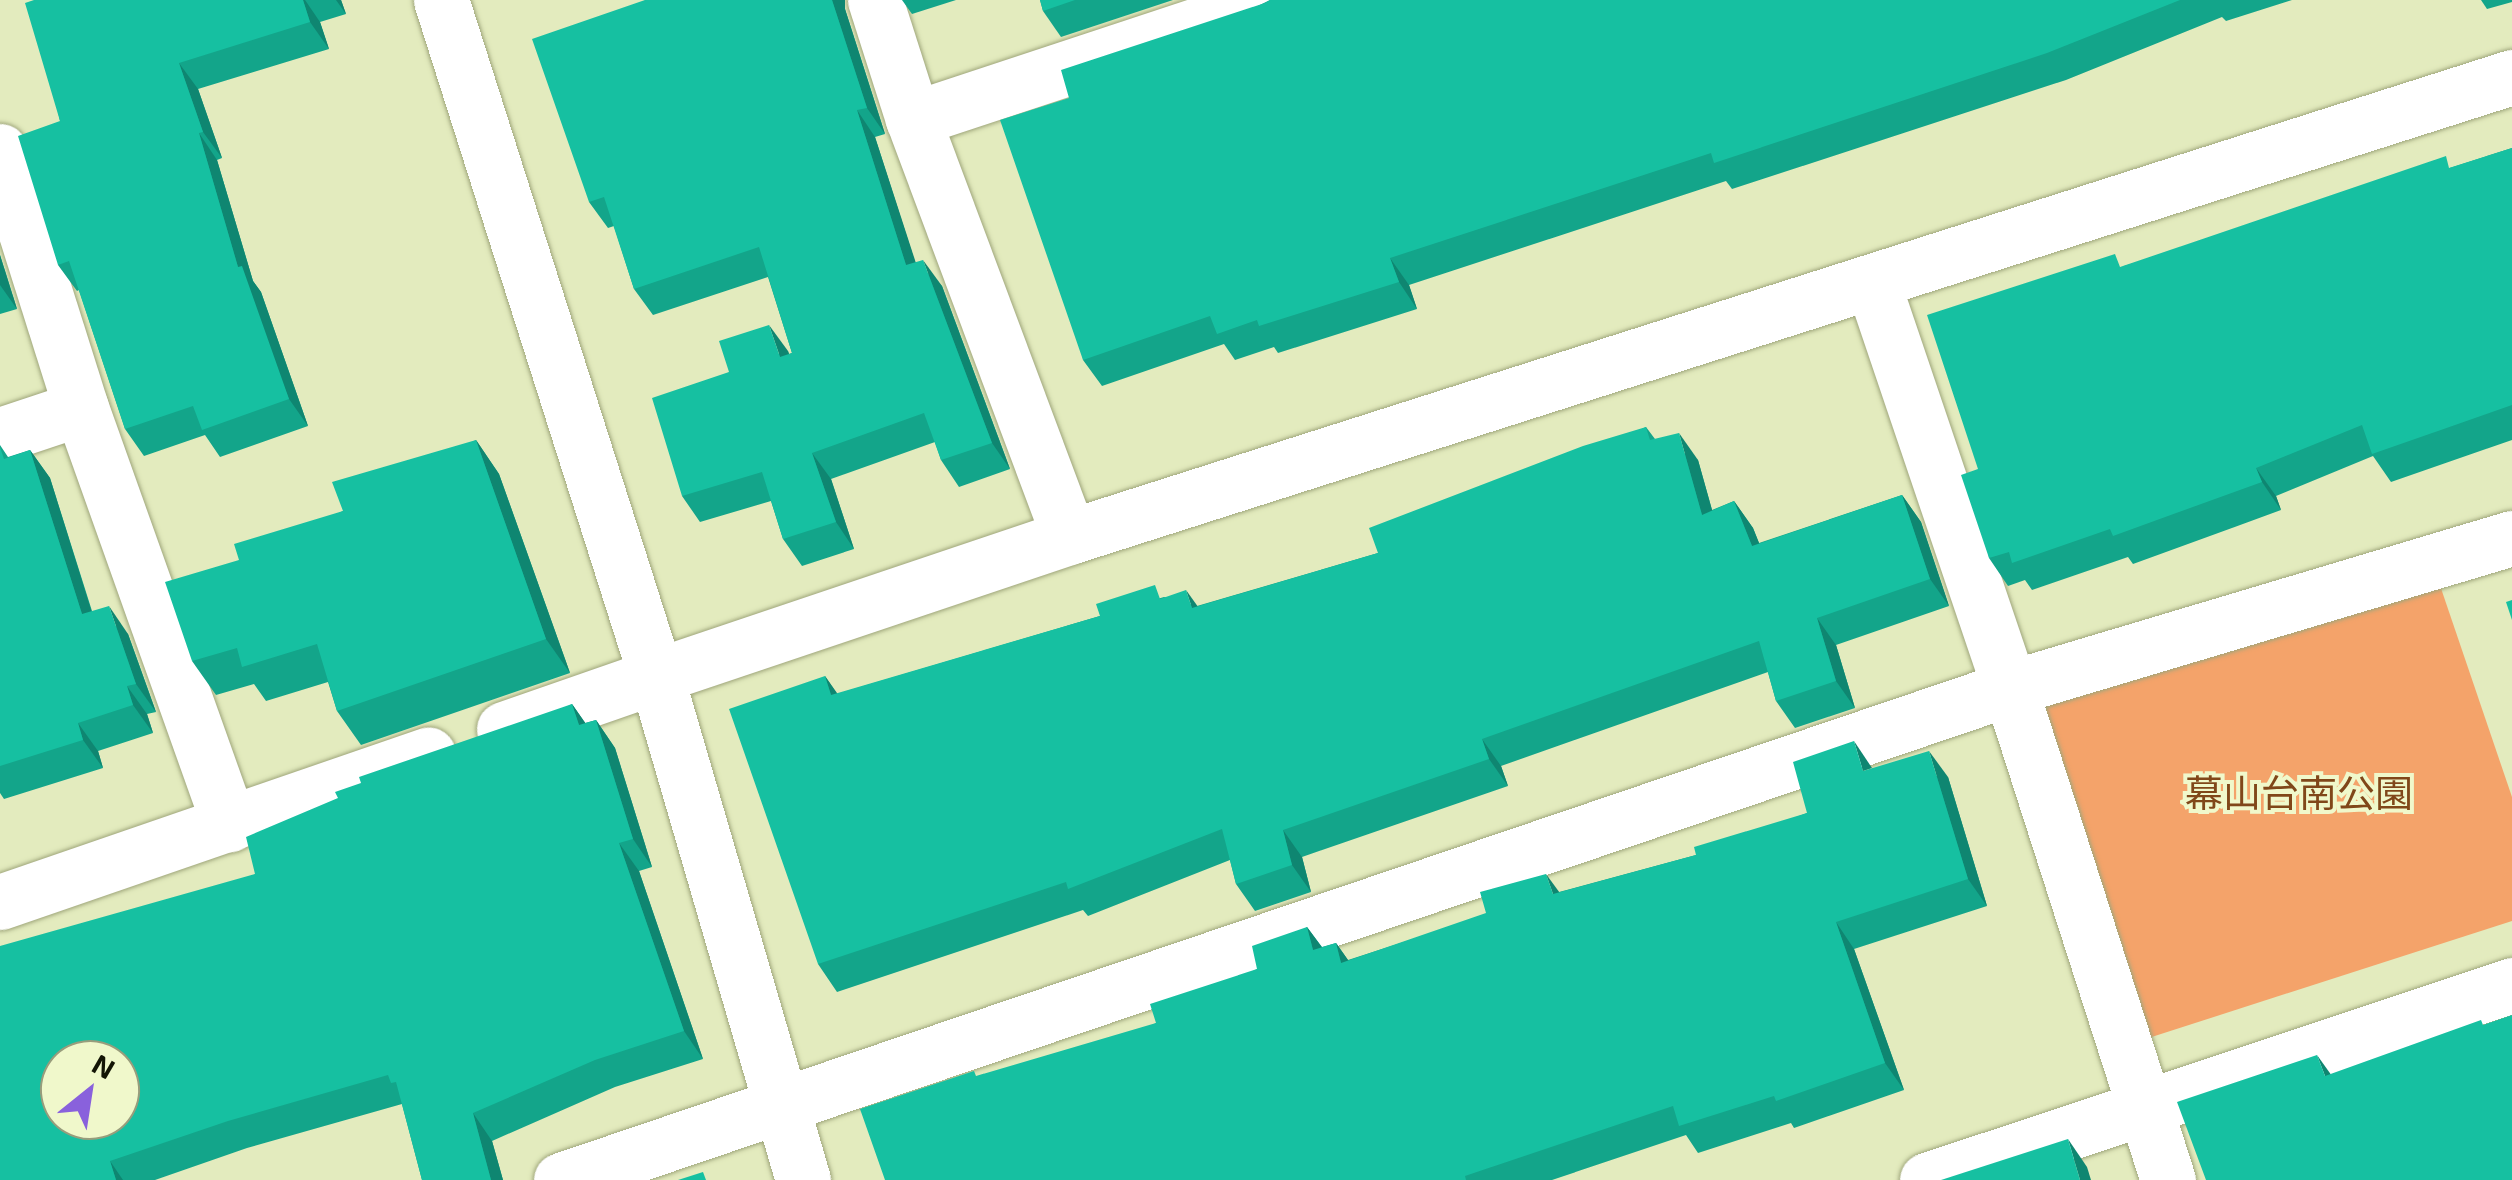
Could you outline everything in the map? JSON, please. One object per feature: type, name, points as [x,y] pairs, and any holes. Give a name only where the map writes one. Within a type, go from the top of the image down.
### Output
[{"type":"street","points":[[440,0],[656,676],[803,1180]]},
{"type":"street","points":[[875,0],[914,119],[1068,537]]},
{"type":"street","points":[[914,119],[1273,0]]},
{"type":"street","points":[[0,902],[1068,537],[1873,284],[2512,77]]},
{"type":"street","points":[[0,151],[81,408],[228,824]]},
{"type":"street","points":[[1873,284],[2010,688],[2168,1180]]},
{"type":"street","points":[[0,435],[81,408]]},
{"type":"street","points":[[561,1180],[2010,688],[2512,538]]},
{"type":"street","points":[[1927,1180],[2512,985]]},
{"type":"green space","name":"幕山台南公園","points":[[2430,556],[2512,797],[2512,921],[2133,1043],[2011,688]]},
{"type":"building","points":[[303,0],[310,22],[179,63],[203,132],[199,133],[238,267],[242,266],[289,399],[202,430],[193,406],[125,429],[69,261],[58,265],[18,136],[60,121],[25,3]]},
{"type":"building","points":[[645,0],[832,0],[867,108],[857,110],[906,265],[923,260],[992,443],[941,460],[924,413],[812,453],[836,522],[783,539],[762,472],[682,496],[652,398],[729,372],[719,341],[769,325],[780,357],[792,353],[759,247],[634,289],[604,197],[589,202],[532,39]]},
{"type":"building","points":[[1040,0],[1075,0],[1043,11]]},
{"type":"building","points":[[1270,0],[2180,0],[2047,53],[1714,163],[1711,153],[1390,258],[1399,282],[1259,326],[1257,320],[1217,334],[1210,316],[1083,360],[1000,120],[1069,98],[1061,70]]},
{"type":"building","points":[[2512,148],[2512,405],[2372,454],[2362,425],[2256,468],[2262,482],[2113,536],[2110,529],[2012,563],[2009,552],[1989,558],[1961,475],[1978,469],[1927,315],[2115,254],[2120,267],[2446,156],[2449,168]]},
{"type":"building","points":[[1646,427],[1650,440],[1679,433],[1702,515],[1734,501],[1752,546],[1902,495],[1930,579],[1817,618],[1836,681],[1776,701],[1759,641],[1482,739],[1489,759],[1283,830],[1292,865],[1236,884],[1222,829],[1068,889],[1066,882],[818,964],[729,709],[825,676],[831,695],[1100,616],[1096,604],[1155,585],[1160,599],[1186,590],[1192,608],[1378,553],[1369,528],[1583,446]]},
{"type":"building","points":[[476,440],[546,639],[337,711],[317,644],[242,667],[237,648],[192,661],[165,582],[239,560],[234,544],[343,511],[332,482]]},
{"type":"building","points":[[0,447],[4,459],[30,450],[82,614],[109,606],[136,684],[127,686],[133,705],[78,723],[83,740],[0,766]]},
{"type":"building","points":[[572,704],[579,725],[596,720],[633,839],[619,843],[684,1031],[595,1060],[473,1113],[491,1180],[422,1180],[396,1082],[391,1083],[388,1075],[228,1121],[110,1161],[116,1180],[0,1180],[0,946],[255,874],[246,837],[338,798],[335,792],[361,783],[359,777]]},
{"type":"building","points":[[1854,741],[1863,771],[1929,751],[1968,879],[1836,922],[1885,1063],[1776,1101],[1774,1096],[1679,1126],[1673,1106],[1465,1176],[1466,1180],[885,1180],[860,1109],[974,1071],[976,1076],[1156,1023],[1150,1004],[1257,969],[1252,946],[1307,927],[1313,950],[1336,943],[1341,963],[1486,913],[1480,892],[1546,874],[1553,894],[1696,855],[1694,847],[1807,813],[1793,762]]},
{"type":"building","points":[[2512,1015],[2512,1180],[2206,1180],[2177,1102],[2317,1055],[2325,1076],[2481,1020],[2483,1025]]},
{"type":"building","points":[[2068,1139],[2080,1180],[1941,1180]]},
{"type":"building","points":[[703,1172],[706,1180],[678,1180]]}]
